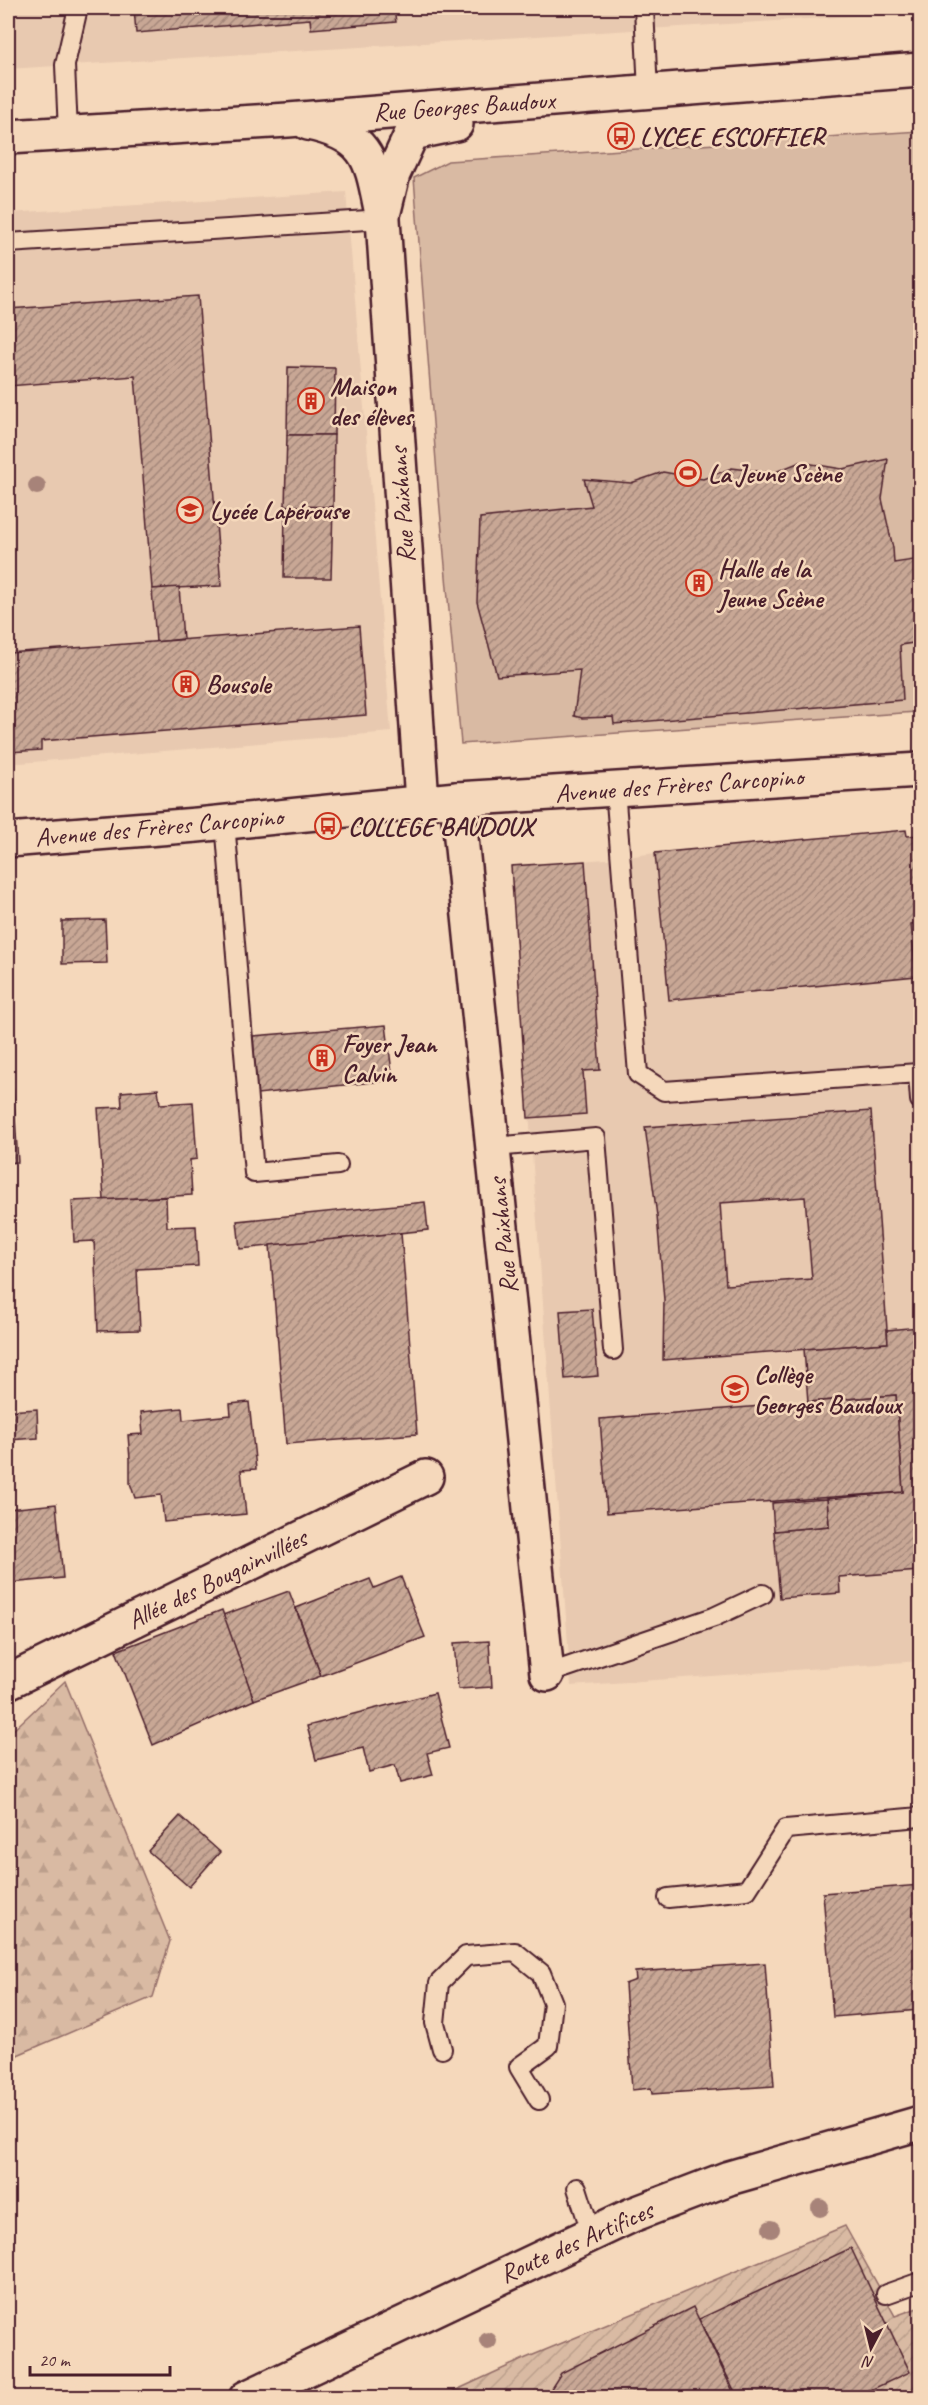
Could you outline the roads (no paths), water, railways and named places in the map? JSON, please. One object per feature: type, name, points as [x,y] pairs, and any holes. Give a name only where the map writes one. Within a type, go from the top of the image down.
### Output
[{"type":"street","name":"Rue Georges Baudoux","points":[[8,137],[288,120],[921,70]]},
{"type":"street","name":"Rue Georges Baudoux","points":[[382,219],[393,174],[412,133],[457,123],[921,92]]},
{"type":"street","name":"Rue Paixhans","points":[[288,120],[333,128],[361,146],[374,174],[382,219],[422,802]]},
{"type":"street","name":"Avenue des Frères Carcopino","points":[[8,840],[458,799],[921,770]]},
{"type":"street","name":"Rue Paixhans","points":[[458,799],[547,1674]]},
{"type":"street","name":"Allée des Bougainvillées","points":[[8,1682],[426,1477]]},
{"type":"street","name":"Route des Artifices","points":[[246,2397],[632,2215],[729,2178],[921,2123]]},
{"type":"lane","points":[[68,132],[65,65],[78,8]]},
{"type":"lane","points":[[644,8],[648,92]]},
{"type":"lane","points":[[8,243],[382,219]]},
{"type":"lane","points":[[615,789],[638,1074],[664,1091],[918,1073],[921,1100]]},
{"type":"lane","points":[[225,822],[254,1173],[338,1165]]},
{"type":"lane","points":[[494,1147],[596,1138],[613,1350]]},
{"type":"lane","points":[[547,1674],[714,1617],[763,1594]]},
{"type":"lane","points":[[668,1898],[747,1890],[786,1829],[921,1817]]},
{"type":"lane","points":[[442,2049],[435,2023],[439,1983],[466,1956],[515,1952],[540,1972],[553,2003],[548,2046],[519,2067],[539,2100]]},
{"type":"lane","points":[[577,2188],[592,2235]]},
{"type":"lane","points":[[886,2294],[921,2282]]},
{"type":"place","name":"LYCEE ESCOFFIER","points":[[621,136]]},
{"type":"place","name":"Maison des élèves","points":[[311,401]]},
{"type":"place","name":"La Jeune Scène","points":[[688,473]]},
{"type":"place","name":"Lycée Lapérouse","points":[[190,510]]},
{"type":"place","name":"Halle de la Jeune Scène","points":[[699,583]]},
{"type":"place","name":"Bousole","points":[[186,684]]},
{"type":"place","name":"COLLEGE BAUDOUX","points":[[328,826]]},
{"type":"place","name":"Foyer Jean Calvin","points":[[322,1058]]},
{"type":"place","name":"Collège Georges Baudoux","points":[[735,1389]]}]
